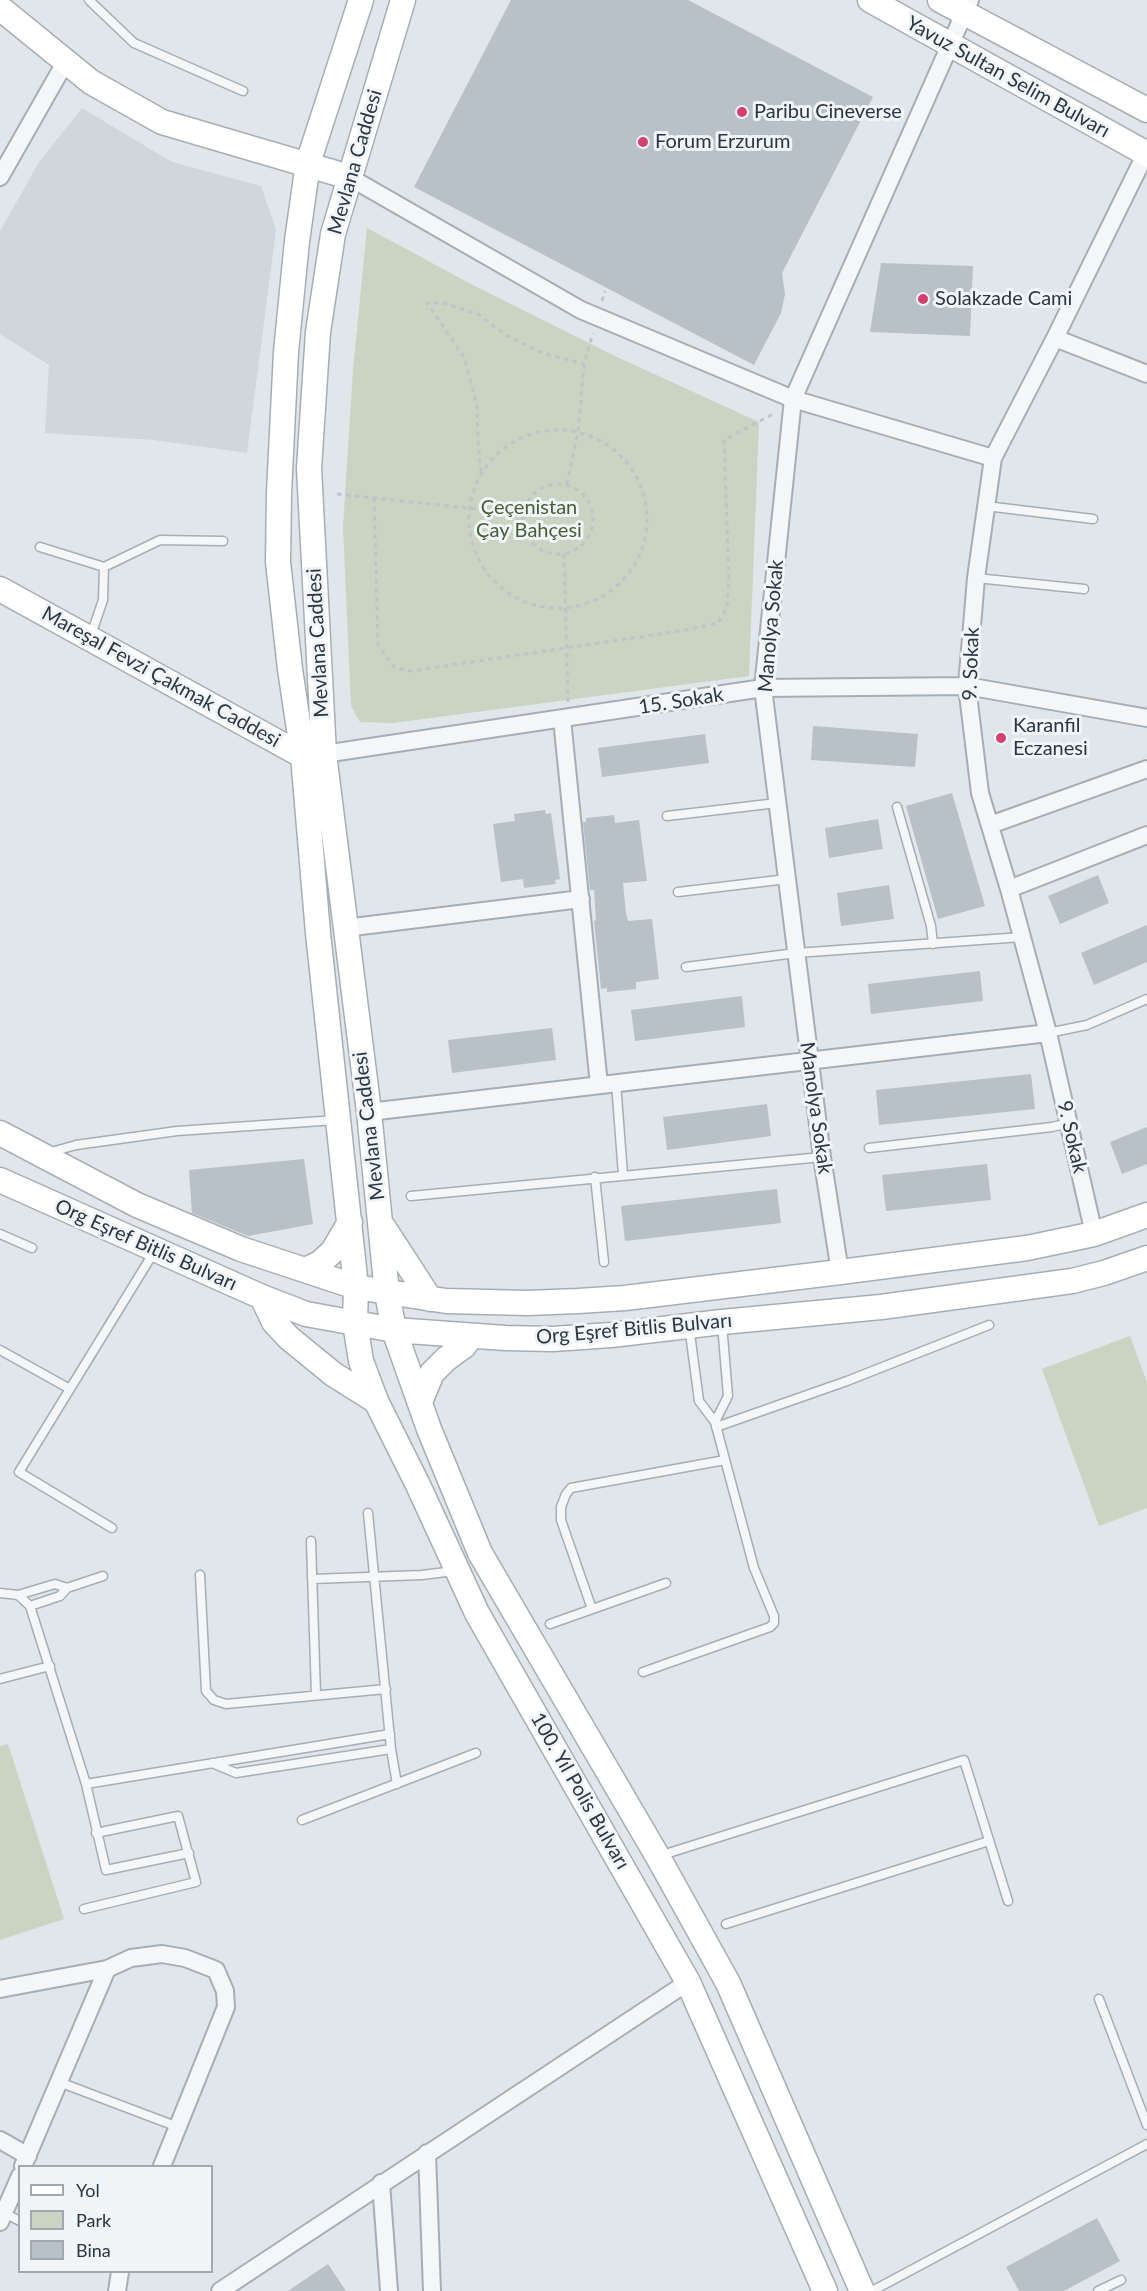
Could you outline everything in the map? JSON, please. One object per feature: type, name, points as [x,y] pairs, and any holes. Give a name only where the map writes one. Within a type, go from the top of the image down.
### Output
[{"type":"main road","name":"Mevlana Caddesi","points":[[361,0],[308,163],[297,241],[286,352],[278,562],[290,669],[314,755],[345,927],[369,1112],[387,1293],[394,1330],[480,1553],[658,1857],[728,1983],[862,2291]]},
{"type":"main road","name":"Mevlana Caddesi","points":[[356,1287],[318,933],[309,468],[318,332],[333,234],[403,0]]},
{"type":"main road","name":"Yavuz Sultan Selim Bulvarı","points":[[870,0],[1146,154]]},
{"type":"main road","name":"Yavuz Sultan Selim Bulvarı","points":[[940,0],[967,7],[1147,110]]},
{"type":"main road","points":[[6,9],[91,82],[162,122],[308,163],[349,177]]},
{"type":"main road","name":"Mareşal Fevzi Çakmak Caddesi","points":[[0,589],[90,639],[314,755]]},
{"type":"main road","points":[[0,1133],[137,1205],[241,1249],[356,1287],[430,1299],[528,1303],[590,1300],[840,1272],[1027,1248],[1094,1234],[1147,1215]]},
{"type":"main road","name":"Org Eşref Bitlis Bulvarı","points":[[0,1180],[262,1297],[306,1314],[394,1330],[471,1336],[553,1338],[816,1315],[1015,1290],[1094,1276],[1147,1258]]},
{"type":"main road","points":[[380,1220],[430,1299]]},
{"type":"main road","points":[[305,1270],[320,1263],[333,1251],[350,1222]]},
{"type":"main road","name":"100. Yıl Polis Bulvarı","points":[[356,1287],[355,1323],[361,1361],[376,1401],[477,1613],[688,1982],[825,2291]]},
{"type":"main road","points":[[262,1297],[274,1322],[289,1338],[333,1374],[376,1401]]},
{"type":"main road","points":[[420,1402],[432,1373],[464,1346],[471,1336]]},
{"type":"street","name":"Manolya Sokak","points":[[840,1272],[822,1156],[763,688],[792,403],[967,7]]},
{"type":"street","points":[[0,177],[66,61]]},
{"type":"street","name":"9. Sokak","points":[[1094,1234],[1048,1033],[981,793],[967,686],[976,578],[993,458],[1146,154]]},
{"type":"street","points":[[349,177],[581,310],[792,403],[993,458]]},
{"type":"street","points":[[1055,338],[1147,374]]},
{"type":"street","name":"15. Sokak","points":[[314,755],[763,688],[967,686],[1147,718]]},
{"type":"street","points":[[566,718],[581,899],[607,1084]]},
{"type":"street","points":[[990,825],[1147,769]]},
{"type":"street","points":[[1009,889],[1147,835]]},
{"type":"street","points":[[345,927],[581,899]]},
{"type":"street","points":[[369,1112],[1048,1033]]},
{"type":"street","points":[[0,1989],[107,1969],[131,1958],[162,1954],[185,1958],[216,1970],[225,1991],[226,2007],[162,2165]]},
{"type":"street","points":[[0,2140],[26,2161],[107,1969]]},
{"type":"street","points":[[220,2291],[688,1982]]},
{"type":"street","points":[[427,2153],[432,2291]]},
{"type":"street","points":[[2,2218],[18,2181]]},
{"type":"street","points":[[381,2183],[389,2291]]},
{"type":"street","points":[[117,2291],[120,2273]]},
{"type":"lane","points":[[89,0],[134,43],[243,91]]},
{"type":"lane","points":[[986,506],[1093,519]]},
{"type":"lane","points":[[40,546],[104,567],[160,540],[223,541]]},
{"type":"lane","points":[[90,639],[103,600],[104,567]]},
{"type":"lane","points":[[976,578],[1084,589]]},
{"type":"lane","points":[[667,816],[777,803]]},
{"type":"lane","points":[[897,807],[931,926],[933,944]]},
{"type":"lane","points":[[678,892],[787,879]]},
{"type":"lane","points":[[686,967],[796,953],[1023,937]]},
{"type":"lane","points":[[1048,1033],[1087,1025],[1147,999]]},
{"type":"lane","points":[[607,1084],[623,1175]]},
{"type":"lane","points":[[41,1155],[76,1144],[177,1131],[339,1120]]},
{"type":"lane","points":[[868,1148],[1052,1127],[1069,1123]]},
{"type":"lane","points":[[411,1196],[822,1156]]},
{"type":"lane","points":[[595,1177],[604,1262]]},
{"type":"lane","points":[[0,1234],[32,1248]]},
{"type":"lane","points":[[112,1528],[19,1472],[155,1249]]},
{"type":"lane","points":[[715,1425],[728,1396],[722,1322]]},
{"type":"lane","points":[[715,1425],[847,1381],[989,1325]]},
{"type":"lane","points":[[643,1672],[770,1627],[774,1623],[774,1616],[754,1568],[715,1425],[699,1401],[689,1326]]},
{"type":"lane","points":[[0,1350],[70,1389]]},
{"type":"lane","points":[[592,1609],[561,1520],[562,1501],[571,1488],[725,1460]]},
{"type":"lane","points":[[368,1514],[376,1577],[391,1749],[397,1784]]},
{"type":"lane","points":[[311,1541],[316,1695]]},
{"type":"lane","points":[[312,1580],[434,1574],[457,1570]]},
{"type":"lane","points":[[200,1575],[206,1691],[209,1696],[226,1704],[386,1689]]},
{"type":"lane","points":[[30,1606],[60,1596],[68,1588],[103,1576]]},
{"type":"lane","points":[[550,1624],[666,1582]]},
{"type":"lane","points":[[0,1593],[18,1595],[55,1584],[68,1588]]},
{"type":"lane","points":[[18,1595],[30,1606],[50,1666],[86,1784],[106,1870],[189,1854]]},
{"type":"lane","points":[[0,1679],[50,1666]]},
{"type":"lane","points":[[86,1784],[390,1734]]},
{"type":"lane","points":[[211,1762],[236,1773],[391,1749]]},
{"type":"lane","points":[[302,1820],[476,1753]]},
{"type":"lane","points":[[658,1857],[964,1760],[1008,1901]]},
{"type":"lane","points":[[84,1909],[196,1882],[178,1816],[96,1833]]},
{"type":"lane","points":[[726,1924],[989,1841]]},
{"type":"lane","points":[[1099,1999],[1147,2126]]},
{"type":"lane","points":[[59,2082],[178,2127]]},
{"type":"lane","points":[[872,2291],[1147,2144]]},
{"type":"lane","points":[[2,2218],[18,2221]]},
{"type":"lane","points":[[1098,2291],[1121,2280]]},
{"type":"path","points":[[567,484],[578,432],[584,364],[605,291]]},
{"type":"path","points":[[481,472],[477,405],[464,357],[427,303],[443,303],[478,314],[507,336],[543,353],[584,364]]},
{"type":"path","points":[[374,498],[378,645],[395,668],[411,671],[686,630],[718,623],[727,608],[729,580],[724,440],[792,403]]},
{"type":"path","points":[[552,429],[578,432],[608,444],[629,465],[643,491],[647,520],[642,549],[628,575],[606,595],[578,606],[549,609],[520,601],[496,584],[478,560],[469,532],[470,502],[481,472],[498,451],[523,436],[552,429]]},
{"type":"path","points":[[548,484],[567,484],[581,491],[588,499],[593,510],[594,521],[585,542],[575,550],[564,554],[546,552],[531,542],[525,531],[524,514],[530,497],[538,489],[548,484]]},
{"type":"path","points":[[337,494],[524,514]]},
{"type":"path","points":[[564,554],[567,648],[566,718]]},
{"type":"shaded area","points":[[82,108],[172,162],[261,186],[276,230],[247,453],[154,440],[45,433],[49,365],[0,334],[0,231],[39,162]]},
{"type":"green space","name":"Çeçenistan Çay Bahçesi","points":[[367,228],[471,284],[617,357],[759,422],[749,676],[393,723],[360,722],[351,706],[343,527],[353,370]]},
{"type":"green space","points":[[1130,1336],[1147,1382],[1147,1508],[1099,1526],[1042,1369]]},
{"type":"green space","points":[[8,1744],[64,1919],[0,1940],[0,1746]]},
{"type":"building","name":"Forum Erzurum","points":[[511,0],[688,0],[873,97],[782,273],[785,294],[781,313],[754,365],[414,187]]},
{"type":"building","name":"Solakzade Cami","points":[[881,263],[973,266],[970,336],[870,332]]},
{"type":"building","points":[[813,726],[918,734],[915,767],[811,760]]},
{"type":"building","points":[[705,734],[709,763],[602,777],[598,748]]},
{"type":"building","points":[[952,793],[985,906],[938,919],[906,806]]},
{"type":"building","points":[[545,810],[546,814],[551,813],[560,879],[555,880],[556,884],[524,888],[523,879],[501,882],[493,824],[515,821],[514,814]]},
{"type":"building","points":[[614,815],[615,823],[639,820],[647,881],[623,883],[626,913],[628,921],[652,919],[659,979],[636,982],[636,989],[607,992],[607,988],[601,989],[594,921],[596,920],[594,890],[590,890],[583,822],[586,822],[586,818]]},
{"type":"building","points":[[878,819],[883,849],[829,858],[825,828]]},
{"type":"building","points":[[1098,875],[1109,903],[1060,924],[1048,896]]},
{"type":"building","points":[[889,885],[894,919],[841,926],[837,893]]},
{"type":"building","points":[[1147,925],[1147,962],[1094,985],[1081,953]]},
{"type":"building","points":[[980,971],[983,1001],[871,1014],[868,984]]},
{"type":"building","points":[[742,996],[745,1027],[635,1041],[631,1010]]},
{"type":"building","points":[[552,1028],[556,1060],[452,1073],[448,1040]]},
{"type":"building","points":[[1031,1074],[1035,1109],[879,1125],[876,1090]]},
{"type":"building","points":[[767,1104],[771,1136],[667,1150],[663,1117]]},
{"type":"building","points":[[1147,1127],[1147,1164],[1122,1174],[1110,1142]]},
{"type":"building","points":[[304,1159],[313,1224],[248,1236],[192,1213],[189,1170]]},
{"type":"building","points":[[987,1164],[991,1200],[886,1211],[882,1175]]},
{"type":"building","points":[[777,1189],[781,1223],[625,1241],[621,1206]]},
{"type":"building","points":[[1097,2218],[1120,2261],[1064,2291],[1019,2291],[1006,2267]]},
{"type":"building","points":[[328,2264],[346,2291],[288,2291]]},
{"type":"place","name":"Paribu Cineverse","points":[[742,112]]},
{"type":"place","name":"Forum Erzurum","points":[[643,142]]},
{"type":"place","name":"Solakzade Cami","points":[[923,299]]},
{"type":"place","name":"Karanfil Eczanesi","points":[[1001,738]]}]
